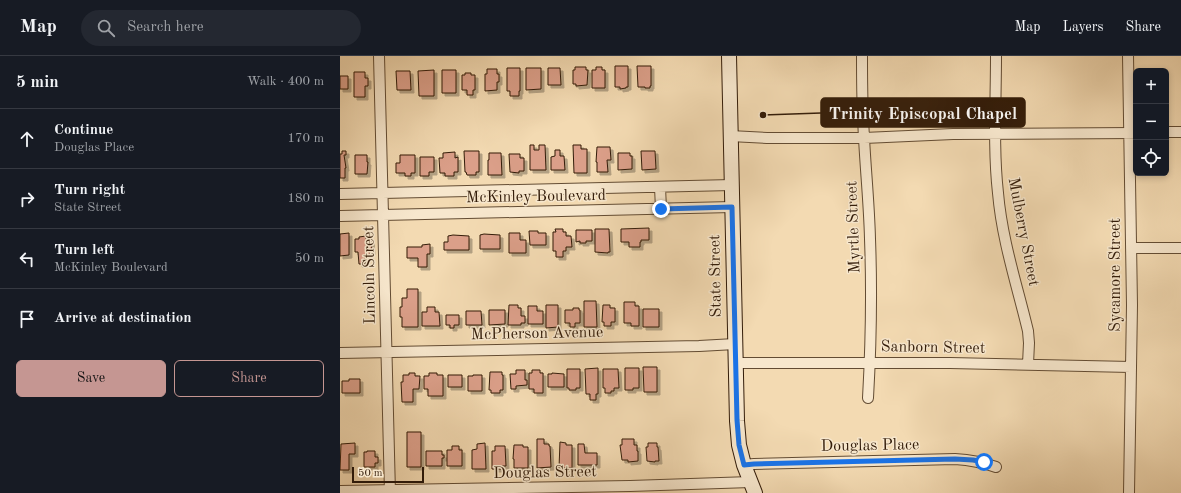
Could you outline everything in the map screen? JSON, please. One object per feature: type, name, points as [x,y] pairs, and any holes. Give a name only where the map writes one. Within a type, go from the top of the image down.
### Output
[{"type":"street","name":"Lincoln Street","points":[[379,56],[390,492]]},
{"type":"street","name":"State Street","points":[[729,56],[737,420],[739,445],[744,465],[753,488]]},
{"type":"street","name":"Myrtle Street","points":[[862,56],[864,138],[868,179],[870,240],[871,303],[868,398]]},
{"type":"street","name":"Mulberry Street","points":[[996,56],[994,148],[999,207],[1007,248],[1028,331],[1028,364]]},
{"type":"street","name":"Sycamore Street","points":[[1128,56],[1132,134],[1132,305],[1129,493]]},
{"type":"street","points":[[1169,132],[1181,132]]},
{"type":"street","points":[[730,136],[767,138],[864,138],[953,134],[1132,134]]},
{"type":"street","name":"McKinley Boulevard","points":[[340,194],[732,185]]},
{"type":"street","points":[[660,187],[661,209]]},
{"type":"street","name":"McKinley Boulevard","points":[[340,216],[732,207]]},
{"type":"street","points":[[1131,248],[1181,248]]},
{"type":"street","name":"McPherson Avenue","points":[[340,353],[735,344]]},
{"type":"street","name":"Sanborn Street","points":[[735,363],[870,362],[1131,367]]},
{"type":"street","name":"Douglas Place","points":[[744,465],[955,459],[984,462],[996,467]]},
{"type":"street","name":"Douglas Street","points":[[340,491],[390,492],[630,486],[753,488]]},
{"type":"building","points":[[615,66],[628,66],[628,87],[620,89],[620,87],[615,87]]},
{"type":"building","points":[[637,66],[651,66],[650,88],[638,87]]},
{"type":"building","points":[[575,67],[586,67],[586,70],[588,70],[587,85],[576,86],[576,84],[573,84],[573,70],[575,70]]},
{"type":"building","points":[[596,67],[602,67],[602,70],[605,70],[605,88],[592,88],[592,70],[596,70]]},
{"type":"building","points":[[507,68],[520,68],[519,96],[510,96],[510,91],[507,91]]},
{"type":"building","points":[[526,68],[541,68],[541,89],[526,90]]},
{"type":"building","points":[[548,68],[560,68],[561,85],[548,85]]},
{"type":"building","points":[[487,69],[497,69],[497,74],[499,74],[499,82],[497,82],[497,90],[485,91],[485,74],[487,74]]},
{"type":"building","points":[[434,70],[434,96],[419,96],[418,71]]},
{"type":"building","points":[[442,70],[456,70],[456,93],[442,93]]},
{"type":"building","points":[[396,71],[410,71],[411,90],[397,90]]},
{"type":"building","points":[[354,72],[365,72],[365,78],[368,78],[368,86],[365,86],[365,97],[354,97]]},
{"type":"building","points":[[465,73],[475,75],[475,90],[473,90],[473,95],[467,95],[467,90],[462,90],[462,75],[465,75]]},
{"type":"building","points":[[340,76],[348,76],[348,89],[340,89]]},
{"type":"building","points":[[530,145],[534,145],[534,150],[539,150],[539,145],[545,145],[546,170],[530,170]]},
{"type":"building","points":[[573,145],[581,145],[581,149],[587,149],[587,173],[574,173]]},
{"type":"building","points":[[597,147],[610,147],[611,160],[607,160],[608,172],[597,172]]},
{"type":"building","points":[[555,150],[560,150],[560,156],[564,156],[565,170],[551,170],[551,157],[555,156]]},
{"type":"building","points":[[342,151],[346,151],[346,155],[344,155],[346,168],[345,178],[340,178],[340,154],[342,154]]},
{"type":"building","points":[[464,151],[479,151],[479,172],[476,172],[476,175],[467,175],[465,172]]},
{"type":"building","points":[[641,151],[655,151],[656,169],[642,170]]},
{"type":"building","points":[[455,152],[455,158],[458,157],[458,172],[454,172],[454,176],[445,176],[445,173],[440,173],[439,158],[443,158],[443,153]]},
{"type":"building","points":[[489,153],[501,153],[502,175],[488,175]]},
{"type":"building","points":[[618,153],[630,153],[630,156],[632,156],[632,169],[618,170]]},
{"type":"building","points":[[509,154],[520,154],[520,158],[524,158],[524,171],[519,171],[519,173],[510,172]]},
{"type":"building","points":[[355,155],[367,155],[367,174],[355,174]]},
{"type":"building","points":[[400,155],[415,155],[415,173],[411,173],[411,176],[405,176],[405,173],[396,173],[396,163],[400,163]]},
{"type":"building","points":[[420,157],[434,157],[434,172],[429,172],[429,176],[420,176]]},
{"type":"building","points":[[649,228],[649,240],[641,240],[640,247],[629,247],[629,242],[621,242],[621,229]]},
{"type":"building","points":[[555,229],[563,229],[563,232],[566,232],[566,236],[571,236],[572,247],[566,247],[566,251],[563,251],[563,257],[556,257],[556,251],[553,251],[553,232],[556,232]]},
{"type":"building","points":[[595,229],[609,229],[610,252],[595,252]]},
{"type":"building","points":[[576,230],[592,230],[592,241],[586,241],[586,243],[580,243],[580,241],[576,242]]},
{"type":"building","points":[[529,231],[546,233],[546,245],[530,245]]},
{"type":"building","points":[[349,233],[349,255],[340,256],[340,234]]},
{"type":"building","points":[[509,233],[520,233],[520,240],[526,240],[526,253],[509,253]]},
{"type":"building","points":[[480,235],[500,235],[500,249],[480,249]]},
{"type":"building","points":[[366,236],[366,239],[371,238],[372,252],[370,252],[370,257],[365,258],[365,264],[359,264],[358,252],[355,252],[355,239]]},
{"type":"building","points":[[448,236],[469,236],[469,250],[444,250],[444,242],[448,242]]},
{"type":"building","points":[[430,244],[430,254],[427,254],[427,267],[418,267],[418,258],[407,258],[407,247],[422,247],[422,245]]},
{"type":"building","points":[[407,289],[418,289],[418,327],[402,327],[400,307],[402,307],[402,298],[407,298]]},
{"type":"building","points":[[584,301],[596,301],[597,327],[584,327]]},
{"type":"building","points":[[624,302],[635,302],[635,306],[639,306],[639,326],[631,326],[631,323],[624,323]]},
{"type":"building","points":[[509,305],[518,305],[518,308],[521,308],[521,316],[525,316],[525,323],[521,323],[521,325],[508,325]]},
{"type":"building","points":[[546,305],[558,305],[558,327],[546,328]]},
{"type":"building","points":[[603,305],[610,305],[610,308],[615,308],[615,322],[611,322],[611,326],[604,326],[604,322],[602,322]]},
{"type":"building","points":[[528,306],[537,306],[537,311],[543,311],[543,324],[528,324]]},
{"type":"building","points":[[427,307],[435,307],[435,312],[439,312],[440,326],[422,326],[422,312],[427,312]]},
{"type":"building","points":[[573,308],[579,308],[580,310],[580,323],[575,323],[575,327],[570,327],[570,323],[565,323],[565,310],[573,310]]},
{"type":"building","points":[[643,309],[659,309],[659,327],[643,327]]},
{"type":"building","points":[[489,310],[505,310],[505,324],[489,325]]},
{"type":"building","points":[[466,311],[481,311],[482,325],[466,325]]},
{"type":"building","points":[[446,315],[459,315],[459,325],[454,325],[454,328],[450,328],[450,325],[446,325]]},
{"type":"building","points":[[643,367],[657,367],[657,392],[644,392]]},
{"type":"building","points":[[598,368],[598,394],[596,394],[596,400],[590,400],[590,394],[586,394],[585,369]]},
{"type":"building","points":[[625,368],[639,368],[639,388],[625,390]]},
{"type":"building","points":[[567,369],[580,369],[580,388],[576,388],[576,390],[569,390],[569,388],[567,388]]},
{"type":"building","points":[[603,369],[618,369],[619,388],[614,388],[614,391],[611,391],[611,393],[605,393],[605,388],[603,388]]},
{"type":"building","points":[[516,370],[525,370],[525,380],[527,380],[527,385],[516,386],[516,389],[511,389],[510,374],[516,374]]},
{"type":"building","points":[[532,370],[540,370],[540,373],[543,373],[543,393],[534,393],[534,389],[529,389],[529,373],[532,373]]},
{"type":"building","points":[[490,372],[502,372],[503,390],[500,390],[500,393],[491,393],[491,390],[489,390]]},
{"type":"building","points":[[409,373],[415,373],[415,376],[420,376],[419,389],[413,389],[413,402],[402,402],[401,382],[403,382],[403,375],[409,375]]},
{"type":"building","points":[[429,373],[443,375],[443,396],[428,396],[428,389],[424,389],[424,376],[429,376]]},
{"type":"building","points":[[548,374],[564,374],[564,387],[548,387]]},
{"type":"building","points":[[448,375],[462,375],[462,387],[448,387]]},
{"type":"building","points":[[482,375],[482,391],[468,391],[468,376]]},
{"type":"building","points":[[349,379],[360,379],[360,393],[342,393],[342,381],[349,381]]},
{"type":"building","points":[[407,432],[421,432],[421,467],[407,467]]},
{"type":"building","points":[[537,439],[544,439],[544,444],[549,444],[550,446],[551,467],[537,468]]},
{"type":"building","points":[[622,439],[634,439],[634,445],[637,445],[638,461],[628,462],[628,460],[622,460],[620,445],[622,445]]},
{"type":"building","points":[[560,442],[566,443],[566,445],[572,445],[572,468],[559,468]]},
{"type":"building","points":[[355,443],[355,454],[349,454],[349,470],[340,470],[341,444]]},
{"type":"building","points":[[485,443],[486,469],[472,469],[472,450],[477,449],[477,444]]},
{"type":"building","points":[[648,443],[657,443],[659,461],[647,461],[646,447],[648,447]]},
{"type":"building","points":[[578,444],[584,444],[585,453],[597,453],[597,465],[578,465]]},
{"type":"building","points":[[514,445],[523,445],[523,447],[528,447],[528,468],[514,468]]},
{"type":"building","points":[[452,446],[459,446],[459,450],[462,450],[462,466],[447,466],[447,450],[452,450]]},
{"type":"building","points":[[495,446],[505,446],[506,466],[502,466],[502,469],[492,469],[492,451],[495,451]]},
{"type":"building","points":[[375,451],[375,457],[378,457],[378,463],[375,463],[375,467],[364,467],[364,452]]},
{"type":"building","points":[[426,451],[442,451],[444,458],[442,458],[442,466],[426,466]]},
{"type":"place","name":"Trinity Episcopal Chapel","points":[[763,115]]},
{"type":"route","points":[[661,209],[732,207],[737,420],[739,445],[744,465],[955,459],[984,462]]}]
